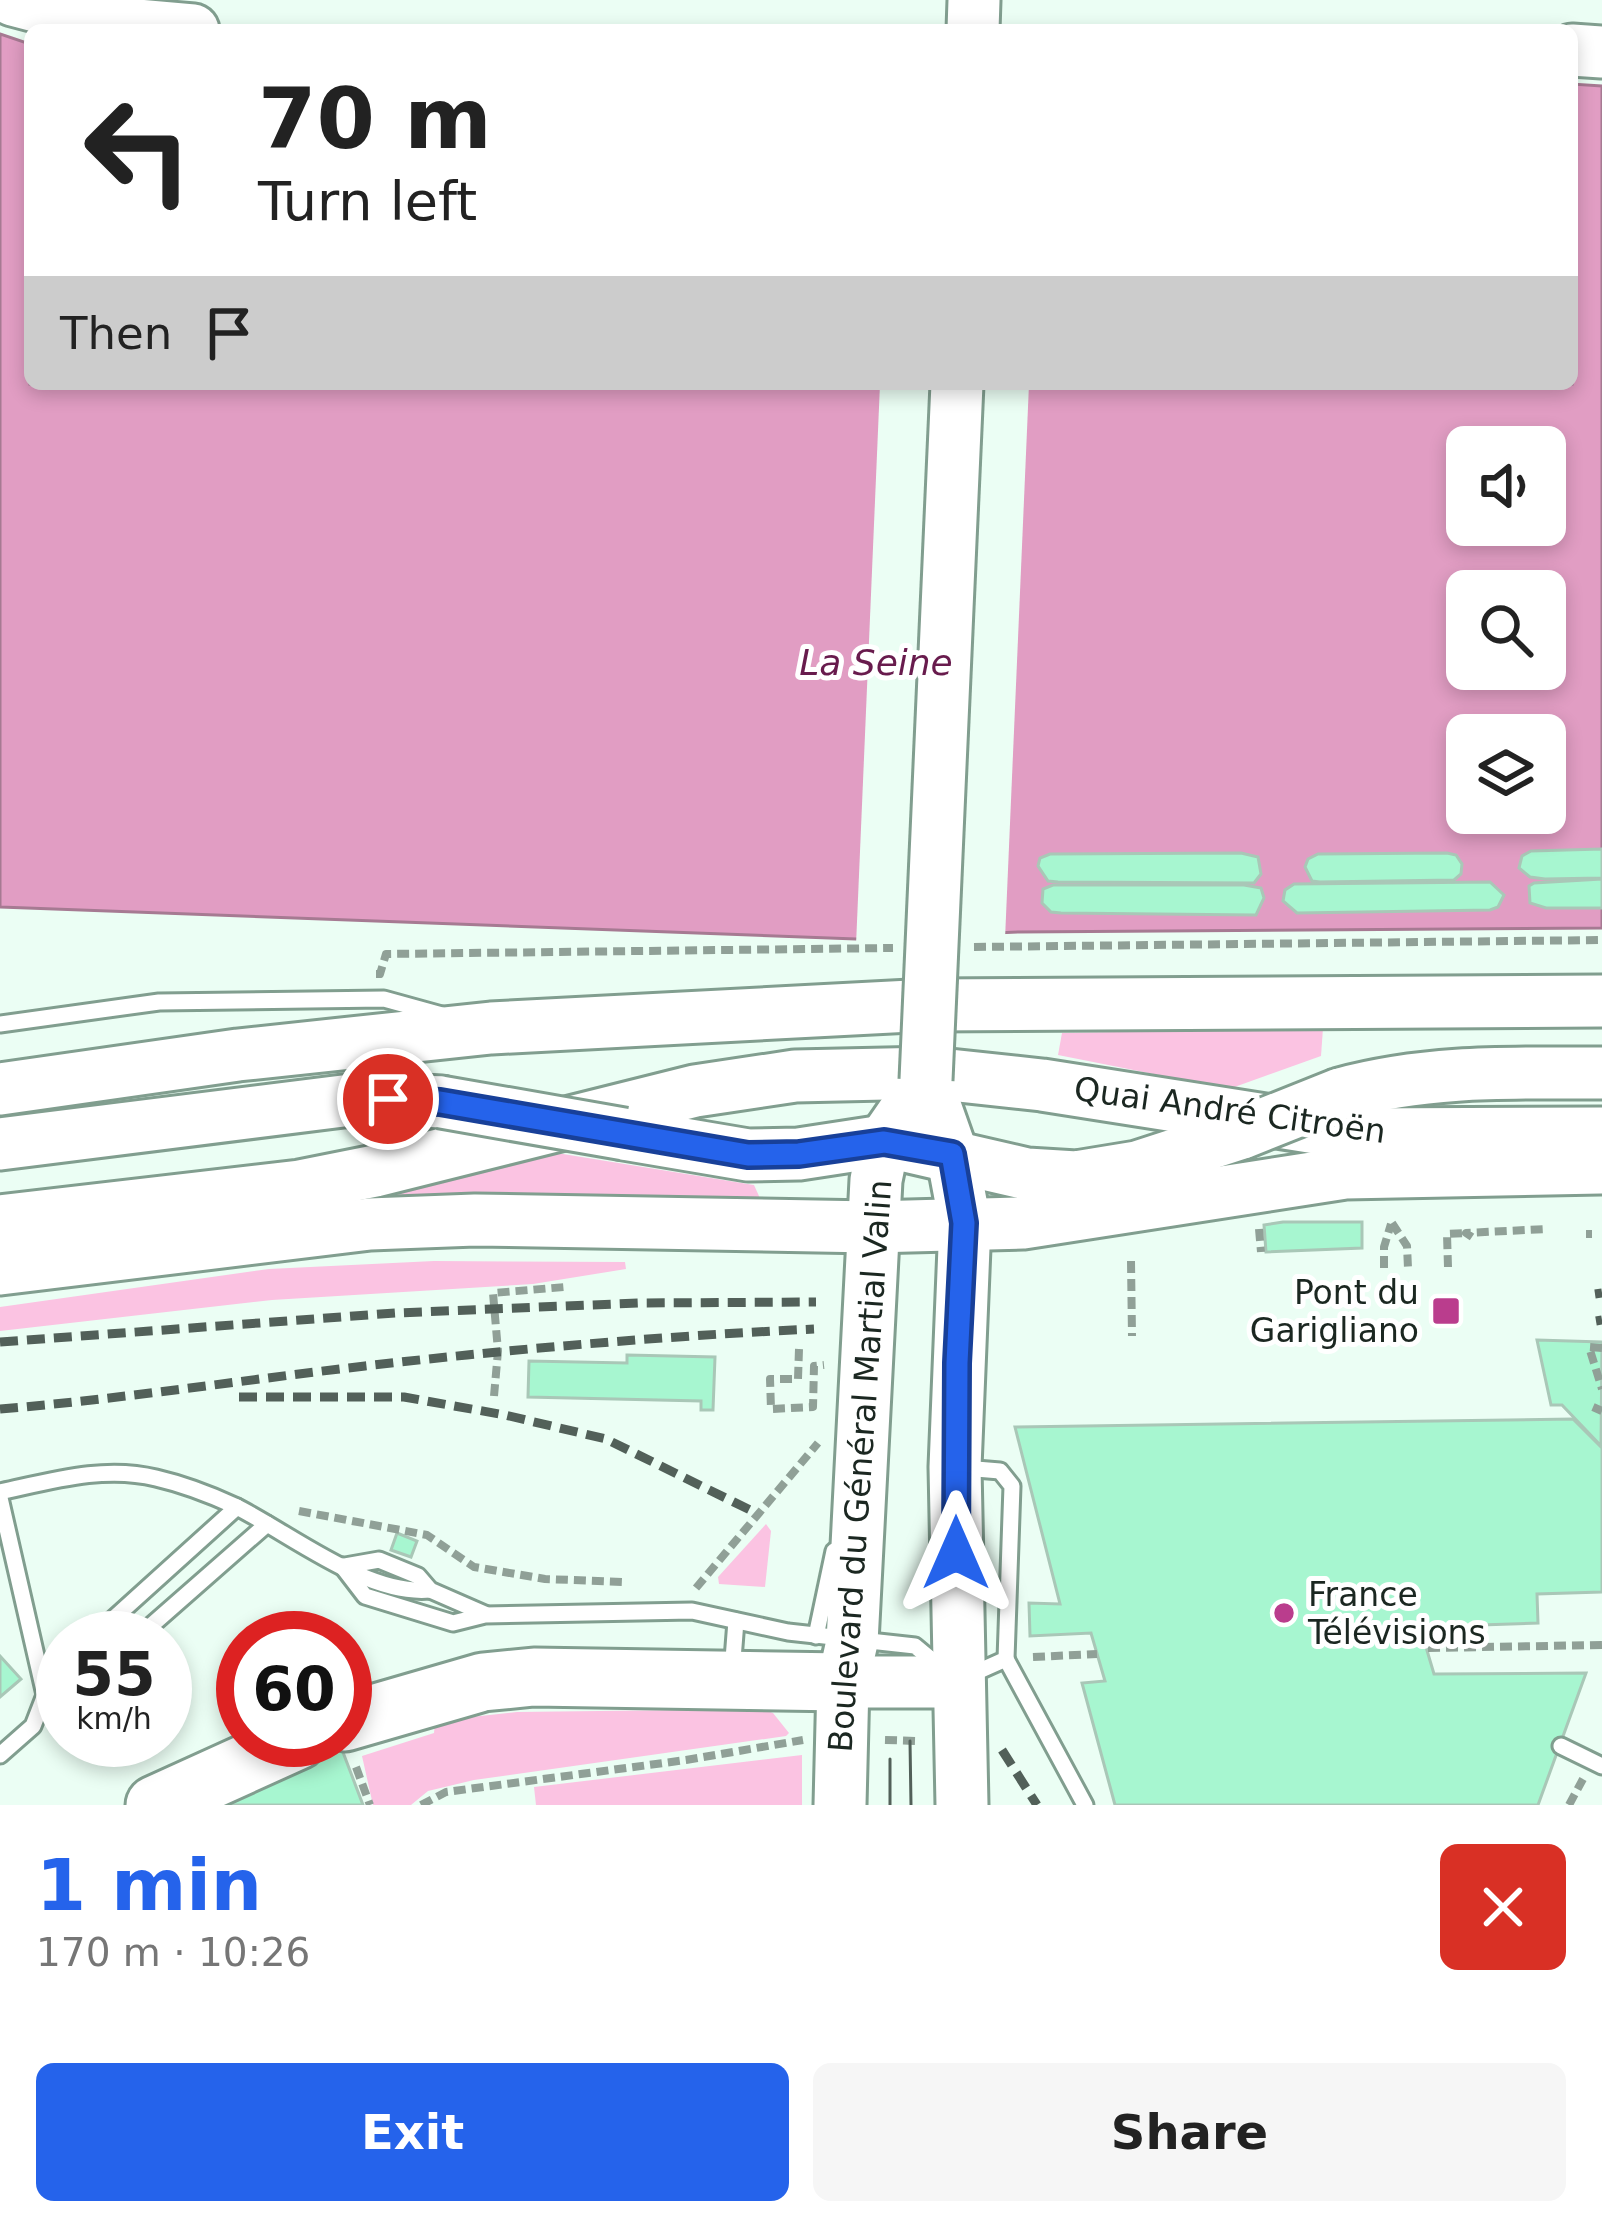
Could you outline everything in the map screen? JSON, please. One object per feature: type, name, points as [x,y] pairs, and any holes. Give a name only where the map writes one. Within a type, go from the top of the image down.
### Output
[{"type":"highway","points":[[372,1714],[483,1682],[732,1682],[837,1653]]},
{"type":"highway","points":[[155,1805],[239,1767]]},
{"type":"main road","points":[[13,0],[93,21],[126,24]]},
{"type":"main road","points":[[957,390],[929,1077],[952,1154],[964,1223],[956,1467],[962,1805]]},
{"type":"main road","points":[[0,1089],[238,1055],[491,1028],[929,1004],[1602,1001]]},
{"type":"main road","points":[[0,1144],[388,1099],[440,1102],[748,1155],[799,1154],[884,1142],[1027,1174],[1076,1177],[1137,1167],[1340,1094],[1413,1077],[1455,1072],[1602,1073]]},
{"type":"main road","name":"Quai André Citroën","points":[[0,1221],[300,1186],[715,1088],[796,1076],[1042,1084],[1354,1133],[1602,1133]]},
{"type":"main road","name":"Boulevard du Général Martial Valin","points":[[840,1805],[837,1653],[846,1424],[884,1142],[929,1077]]},
{"type":"main road","points":[[0,1269],[370,1224],[475,1220],[872,1227],[1048,1221],[1345,1174],[1602,1168]]},
{"type":"main road","points":[[837,1653],[957,1682]]},
{"type":"lane","points":[[0,1024],[159,1002],[373,999],[491,1028]]},
{"type":"lane","points":[[956,1467],[1000,1471],[1012,1486],[1006,1659],[1084,1805]]},
{"type":"lane","points":[[0,1756],[33,1726],[45,1695],[0,1495],[94,1472],[153,1477],[237,1507],[342,1566],[365,1596],[452,1623],[485,1615],[692,1611],[837,1653]]},
{"type":"lane","points":[[122,1611],[237,1507]]},
{"type":"lane","points":[[168,1611],[267,1524]]},
{"type":"lane","points":[[342,1566],[379,1560],[418,1576],[430,1590],[485,1615]]},
{"type":"lane","points":[[732,1682],[736,1621]]},
{"type":"lane","points":[[957,1682],[1006,1659]]},
{"type":"lane","points":[[1562,1745],[1602,1766]]},
{"type":"path","points":[[958,947],[1602,940]]},
{"type":"path","points":[[380,974],[386,954],[910,948]]},
{"type":"path","points":[[1384,1268],[1392,1222],[1407,1246],[1408,1268]]},
{"type":"path","points":[[1259,1227],[1261,1252]]},
{"type":"path","points":[[1448,1267],[1447,1234],[1546,1229]]},
{"type":"path","points":[[1131,1262],[1132,1336]]},
{"type":"path","points":[[494,1396],[498,1352],[493,1293],[565,1287]]},
{"type":"path","points":[[1602,1348],[1589,1347],[1602,1388]]},
{"type":"path","points":[[799,1349],[798,1379],[770,1379],[771,1408],[813,1407],[814,1366],[824,1365]]},
{"type":"path","points":[[695,1589],[846,1424]]},
{"type":"path","points":[[286,1509],[428,1535],[474,1567],[545,1579],[640,1583]]},
{"type":"path","points":[[1428,1648],[1602,1646]]},
{"type":"path","points":[[1006,1659],[1097,1654]]},
{"type":"path","points":[[421,1805],[446,1792],[810,1738]]},
{"type":"path","points":[[869,1740],[931,1741]]},
{"type":"shaded area","points":[[1323,1028],[1321,1056],[1229,1089],[1058,1055],[1062,1033]]},
{"type":"shaded area","points":[[515,1150],[754,1185],[763,1205],[352,1208],[355,1188]]},
{"type":"shaded area","points":[[434,1261],[625,1262],[626,1269],[533,1284],[272,1300],[0,1331],[0,1307],[269,1269]]},
{"type":"shaded area","points":[[766,1524],[771,1531],[765,1587],[719,1584],[718,1577]]},
{"type":"shaded area","points":[[763,1709],[773,1713],[789,1733],[474,1780],[428,1791],[411,1805],[373,1805],[364,1767],[372,1767],[372,1753],[434,1733],[435,1721],[517,1712]]},
{"type":"shaded area","points":[[802,1755],[802,1805],[536,1805],[534,1787]]},
{"type":"water","name":"La Seine","points":[[0,34],[24,42],[24,390],[1578,390],[1578,84],[1602,86],[1602,928],[1018,932],[856,939],[0,907]]},
{"type":"pier","points":[[880,390],[1029,390],[1005,939],[856,945]]},
{"type":"building","points":[[1602,849],[1602,878],[1545,879],[1530,877],[1519,868],[1522,856],[1531,851]]},
{"type":"building","points":[[1241,853],[1258,857],[1261,874],[1254,883],[1058,882],[1048,881],[1038,866],[1040,858],[1050,854]]},
{"type":"building","points":[[1318,854],[1456,855],[1462,864],[1454,880],[1320,882],[1312,881],[1305,867]]},
{"type":"building","points":[[1602,879],[1602,908],[1546,908],[1530,903],[1529,886],[1534,883]]},
{"type":"building","points":[[1490,882],[1504,895],[1498,907],[1490,910],[1297,913],[1283,901],[1285,890],[1294,884]]},
{"type":"building","points":[[1053,885],[1244,885],[1261,888],[1264,898],[1256,915],[1061,913],[1051,912],[1042,903],[1043,889]]},
{"type":"building","points":[[1362,1222],[1362,1248],[1266,1252],[1264,1225]]},
{"type":"building","points":[[1537,1340],[1602,1342],[1601,1446],[1562,1405],[1551,1405]]},
{"type":"building","points":[[627,1355],[715,1357],[713,1410],[701,1410],[701,1401],[528,1397],[529,1361],[627,1363]]},
{"type":"building","name":"France Télévisions","points":[[1573,1419],[1602,1448],[1602,1592],[1537,1594],[1538,1623],[1420,1627],[1434,1674],[1586,1673],[1538,1805],[1115,1805],[1082,1683],[1105,1681],[1091,1633],[1030,1636],[1029,1603],[1060,1604],[1015,1427]]},
{"type":"building","points":[[397,1533],[417,1541],[411,1557],[391,1550]]},
{"type":"building","points":[[0,1656],[21,1679],[0,1697]]},
{"type":"building","points":[[292,1767],[349,1767],[363,1805],[206,1805]]},
{"type":"tram line","points":[[910,1741],[911,1805]]},
{"type":"tram line","points":[[890,1759],[890,1805]]},
{"type":"railway","points":[[1595,1294],[1602,1293]]},
{"type":"railway","points":[[0,1342],[395,1313],[639,1303],[816,1302]]},
{"type":"railway","points":[[1596,1321],[1602,1320]]},
{"type":"railway","points":[[0,1409],[477,1354],[814,1329]]},
{"type":"railway","points":[[239,1397],[404,1397],[505,1415],[606,1439],[750,1510]]},
{"type":"railway","points":[[1002,1750],[1037,1805]]},
{"type":"place","name":"Pont du Garigliano","points":[[1446,1311]]},
{"type":"place","name":"France Télévisions","points":[[1284,1613]]},
{"type":"route","points":[[388,1099],[440,1102],[748,1155],[799,1154],[884,1142],[952,1154],[964,1223],[957,1363],[956,1553]]}]
